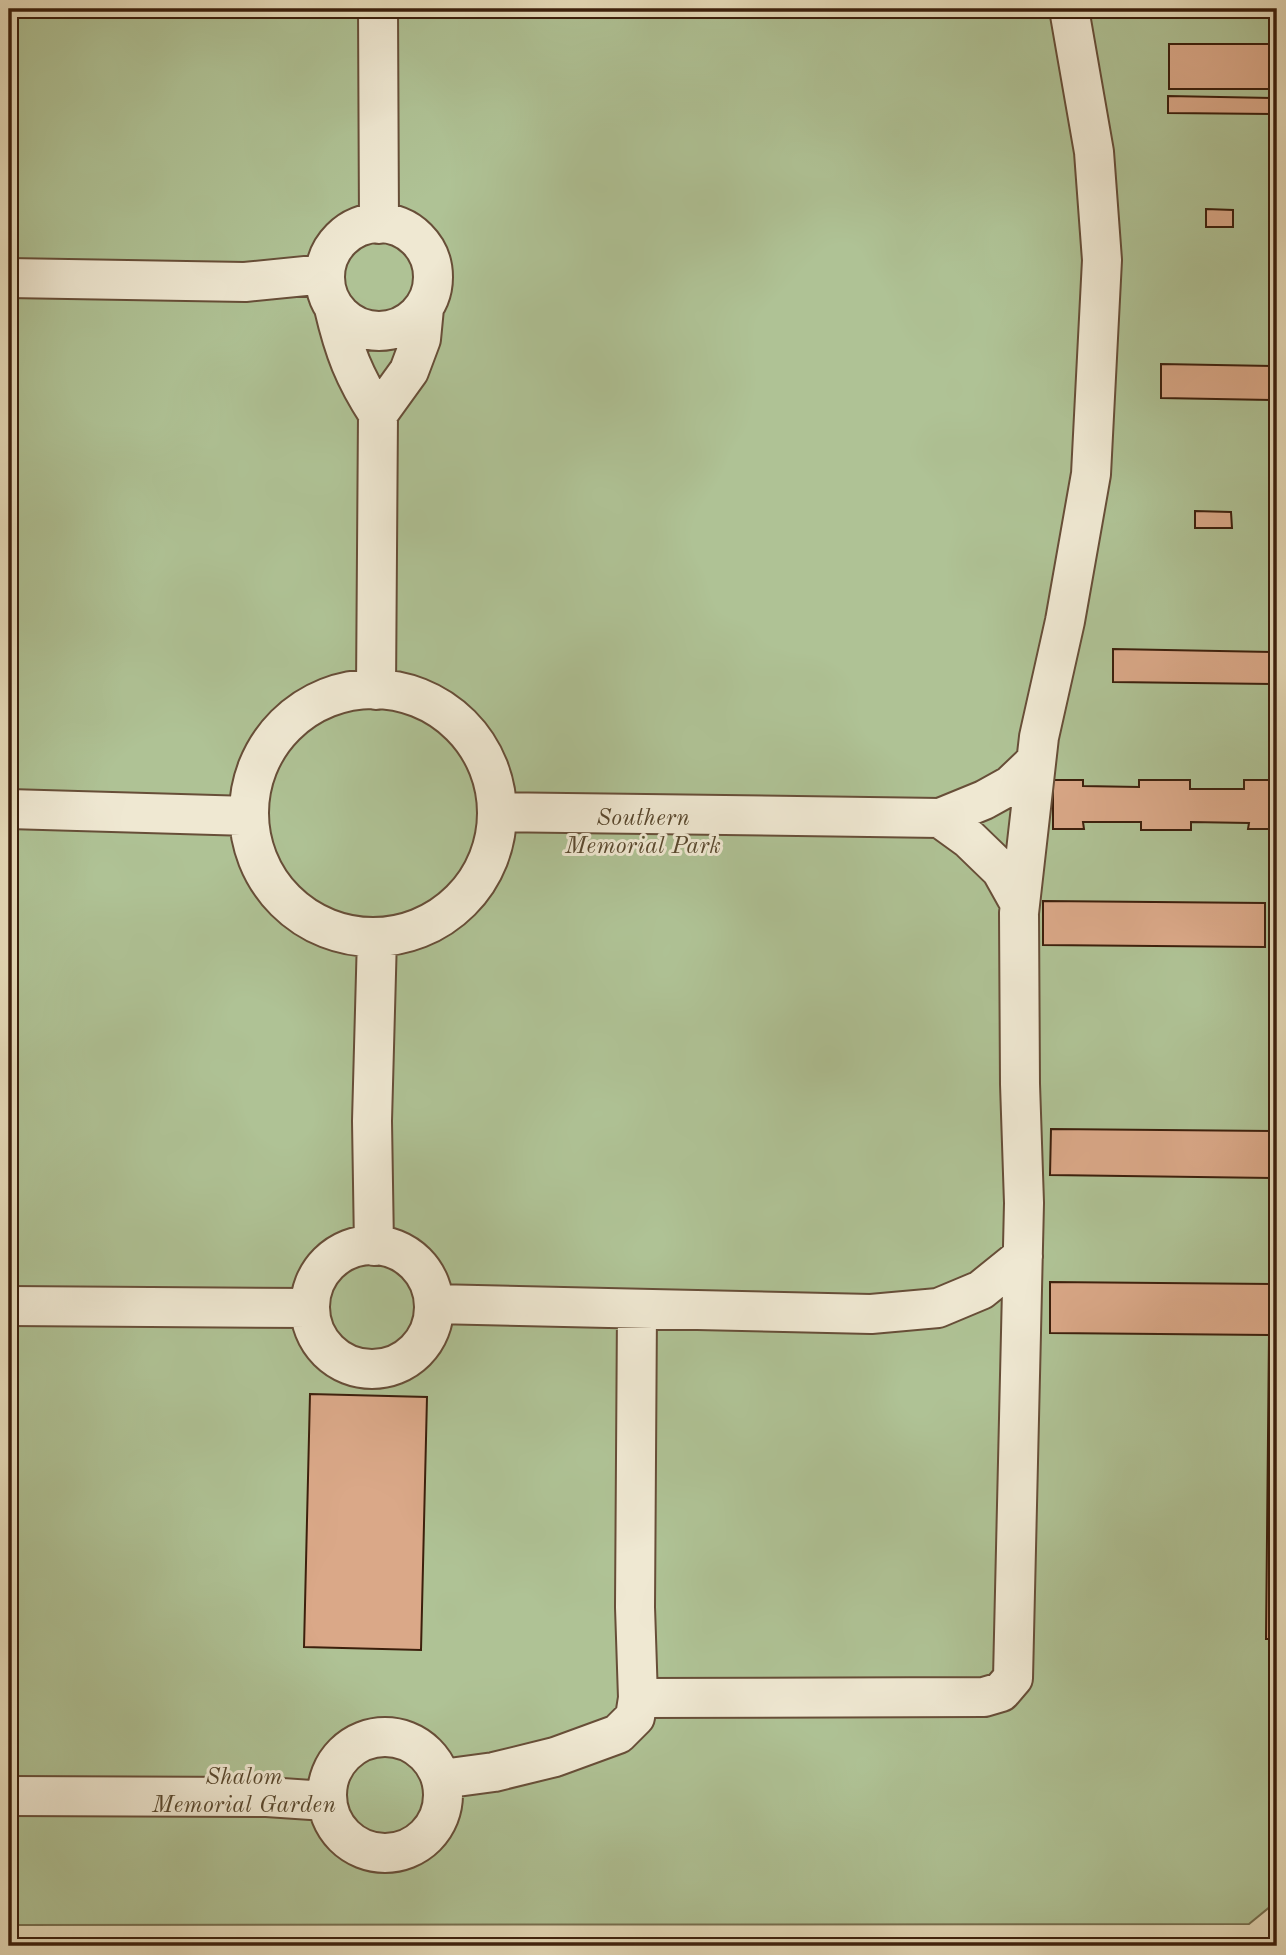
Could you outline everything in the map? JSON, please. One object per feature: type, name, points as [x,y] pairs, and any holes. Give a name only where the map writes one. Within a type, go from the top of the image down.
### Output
[{"type":"lane","points":[[378,9],[379,224]]},
{"type":"lane","points":[[638,1698],[984,1697],[1002,1692],[1013,1678],[1024,1203],[1020,1084],[1020,904],[1039,737],[1065,621],[1091,474],[1102,260],[1094,152],[1069,9]]},
{"type":"lane","points":[[376,690],[378,414],[358,384],[343,345],[329,291],[329,256],[339,241],[353,230],[370,223],[389,224],[406,230],[420,242],[430,258],[433,276],[431,293],[424,308],[421,339],[409,371],[378,414]]},
{"type":"lane","points":[[9,278],[245,282],[329,291]]},
{"type":"lane","points":[[329,291],[346,320],[362,328],[379,331],[396,328],[411,320],[424,308]]},
{"type":"lane","points":[[352,690],[376,690],[393,690],[431,703],[464,727],[487,760],[498,799],[496,840],[482,875],[459,904],[428,925],[392,936],[354,937],[318,925],[287,904],[264,874],[250,839],[248,802],[259,762],[281,729],[313,704],[352,690]]},
{"type":"lane","points":[[497,812],[940,818],[984,800],[1011,785],[1036,761]]},
{"type":"lane","points":[[9,809],[249,816]]},
{"type":"lane","points":[[940,818],[969,839],[1002,870],[1020,904]]},
{"type":"lane","points":[[374,1246],[372,1121],[377,937]]},
{"type":"lane","points":[[365,1245],[374,1246],[386,1246],[404,1254],[420,1267],[430,1284],[434,1304],[432,1325],[424,1343],[409,1358],[390,1367],[369,1370],[348,1366],[331,1355],[317,1338],[310,1319],[309,1298],[316,1278],[329,1262],[345,1251],[365,1245]]},
{"type":"lane","points":[[434,1304],[871,1314],[938,1308],[981,1290],[1023,1255]]},
{"type":"lane","points":[[9,1306],[310,1308]]},
{"type":"lane","points":[[442,1779],[494,1772],[543,1760],[618,1734],[635,1717],[638,1698],[635,1607],[637,1310]]},
{"type":"lane","points":[[384,1736],[403,1739],[420,1748],[434,1761],[442,1779],[444,1798],[435,1826],[430,1834],[415,1846],[396,1853],[377,1853],[358,1847],[343,1836],[331,1820],[327,1801],[327,1782],[335,1764],[348,1749],[365,1740],[384,1736]]},
{"type":"lane","points":[[9,1796],[267,1797],[327,1801]]},
{"type":"green space","name":"Southern Memorial Park","points":[[9,9],[1277,9],[1277,1901],[1249,1924],[9,1925]]},
{"type":"building","points":[[1169,44],[1277,44],[1277,89],[1169,89]]},
{"type":"building","points":[[1168,96],[1277,98],[1277,114],[1168,113]]},
{"type":"building","points":[[1206,209],[1233,210],[1233,227],[1206,227]]},
{"type":"building","points":[[1161,364],[1277,366],[1277,400],[1161,398]]},
{"type":"building","points":[[1195,511],[1231,512],[1232,528],[1195,528]]},
{"type":"building","points":[[1113,649],[1276,652],[1276,684],[1113,682]]},
{"type":"building","points":[[1276,715],[1277,767],[1275,767]]},
{"type":"building","points":[[1053,780],[1083,780],[1083,786],[1139,787],[1139,780],[1190,780],[1190,789],[1244,789],[1244,780],[1277,780],[1277,829],[1248,829],[1249,823],[1191,822],[1191,830],[1141,830],[1141,822],[1083,822],[1084,829],[1053,829]]},
{"type":"building","points":[[1043,901],[1265,903],[1265,947],[1043,945]]},
{"type":"building","points":[[1277,929],[1277,1639],[1266,1639],[1269,1335],[1050,1333],[1050,1282],[1274,1284],[1275,1178],[1050,1175],[1051,1129],[1275,1131]]},
{"type":"building","points":[[310,1394],[427,1397],[421,1650],[304,1647]]},
{"type":"park label","name":"Shalom Memorial Garden","points":[[244,1792]]}]
